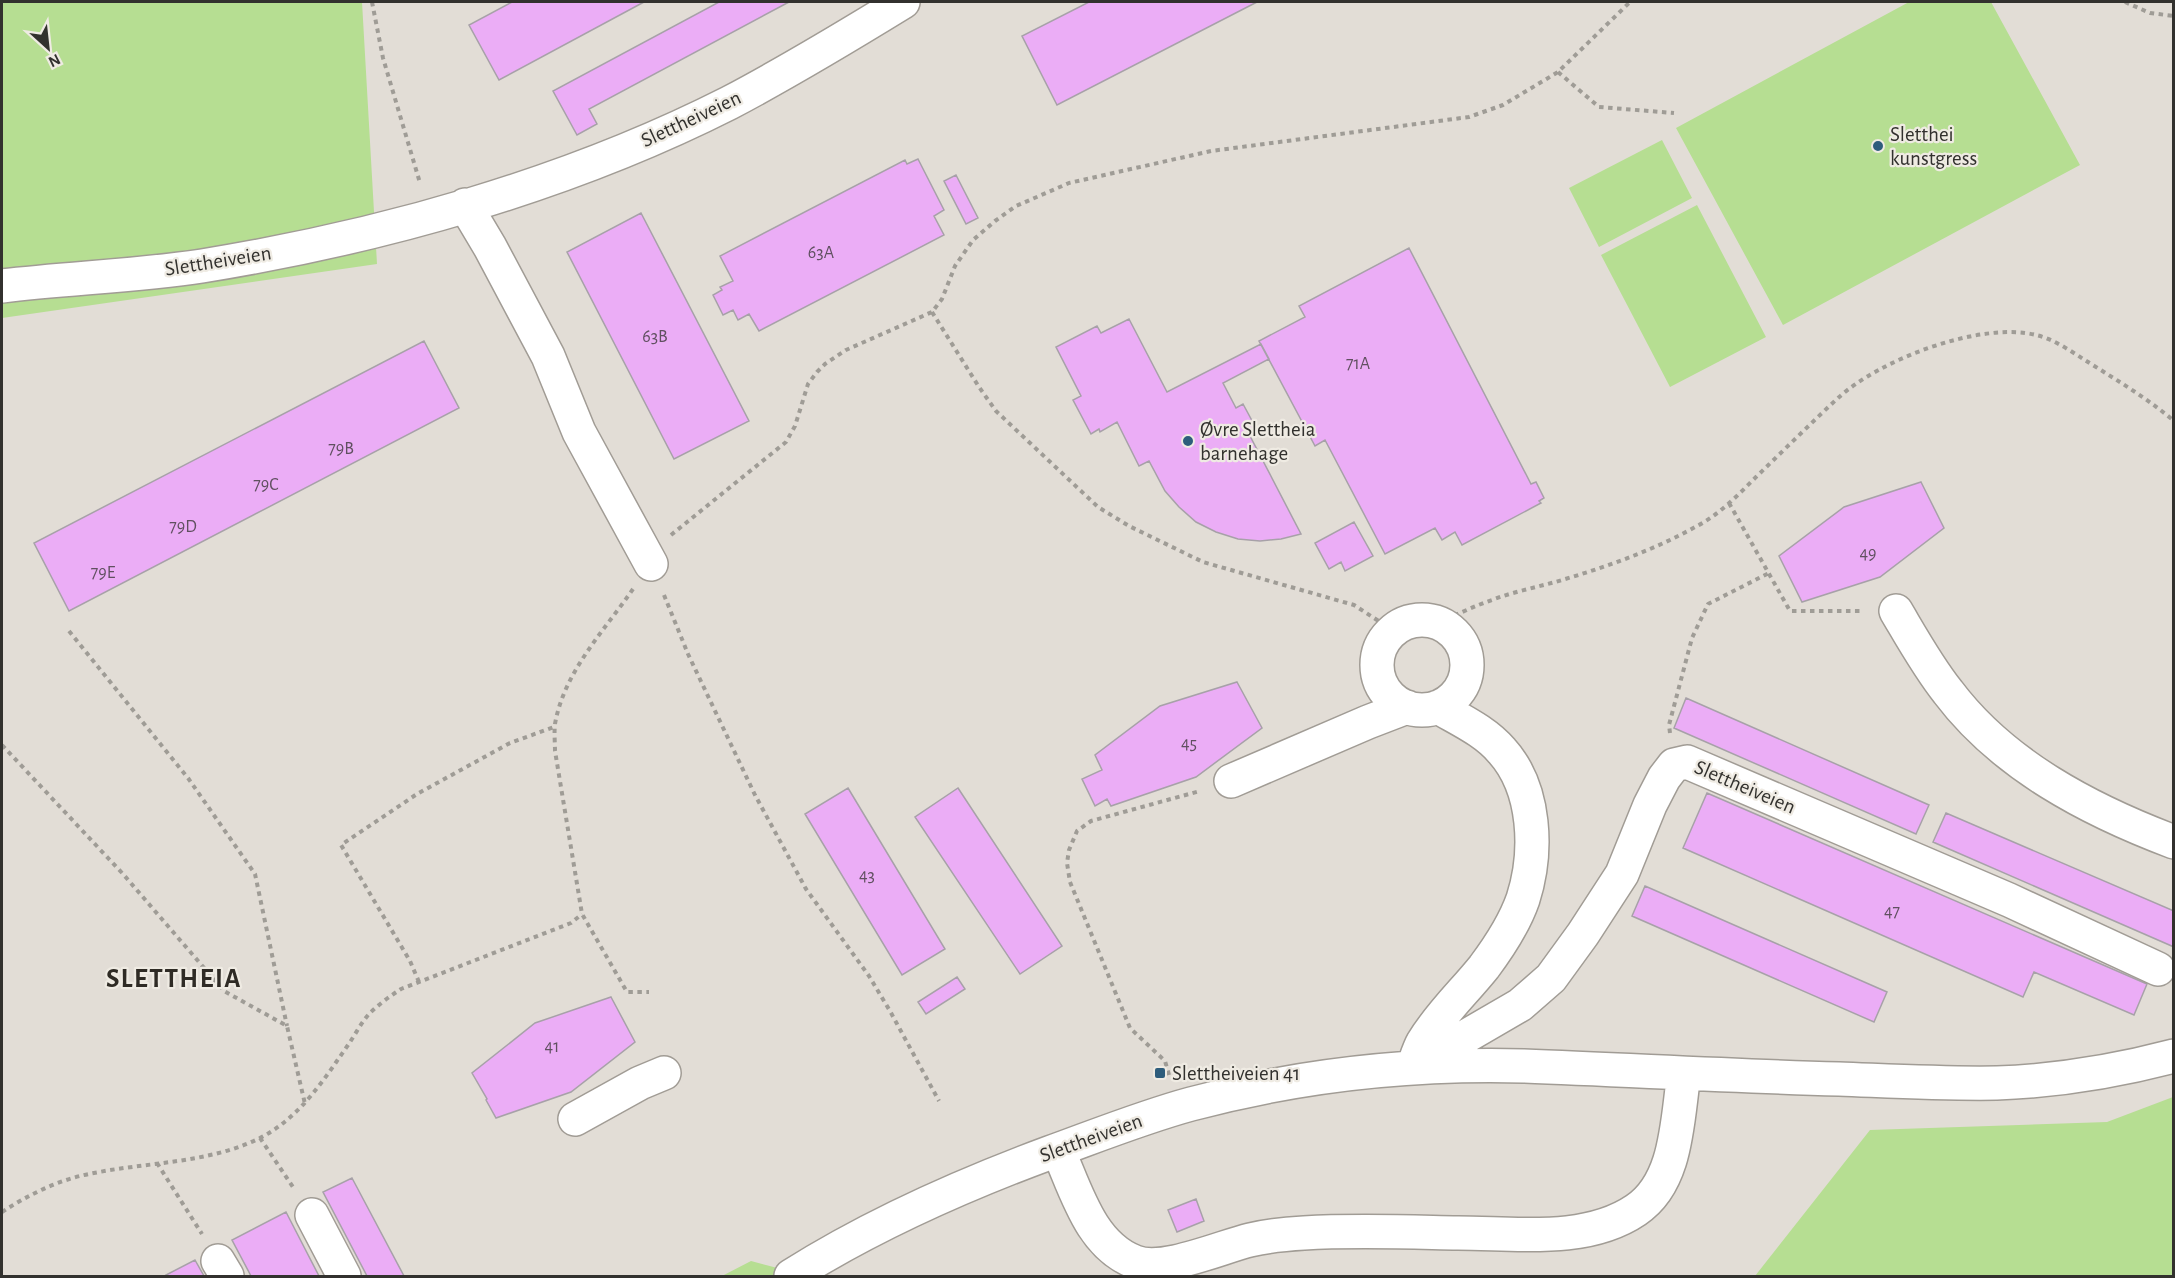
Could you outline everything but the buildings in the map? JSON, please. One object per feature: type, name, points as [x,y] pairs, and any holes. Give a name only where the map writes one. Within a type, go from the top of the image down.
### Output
[{"type":"street","name":"Slettheiveien","points":[[2,286],[201,266],[321,243],[382,229],[544,182],[638,145],[729,103],[903,2]]},
{"type":"street","points":[[465,206],[490,247],[548,356],[579,432],[651,564]]},
{"type":"street","points":[[1896,611],[1948,692],[1973,722],[2003,749],[2037,775],[2127,825],[2174,842]]},
{"type":"street","points":[[1231,781],[1368,722],[1422,707],[1451,700],[1461,688],[1467,673],[1467,658],[1462,643],[1452,631],[1438,623],[1423,620],[1407,623],[1383,642],[1378,657],[1378,673],[1383,687],[1393,700],[1422,707],[1485,735],[1503,751],[1520,779],[1529,804],[1530,870],[1522,900],[1504,936],[1485,966],[1440,1018],[1422,1044],[1413,1067]]},
{"type":"street","name":"Slettheiveien","points":[[1413,1067],[1520,1005],[1551,978],[1622,874],[1650,805],[1674,765],[1687,762],[2009,900],[2158,969]]},
{"type":"street","name":"Slettheiveien","points":[[791,1276],[879,1226],[985,1177],[1178,1108],[1333,1075],[1413,1067],[1522,1066],[1684,1074],[1998,1083],[2128,1068],[2174,1056]]},
{"type":"street","points":[[575,1119],[664,1072]]},
{"type":"street","points":[[1058,1150],[1083,1207],[1098,1234],[1120,1255],[1138,1264],[1158,1265],[1250,1240],[1292,1233],[1340,1231],[1544,1234],[1592,1229],[1619,1220],[1636,1210],[1650,1199],[1661,1185],[1670,1164],[1684,1074]]},
{"type":"street","points":[[312,1215],[344,1276]]},
{"type":"path","points":[[372,2],[383,58],[429,216]]},
{"type":"path","points":[[649,992],[627,992],[582,915],[555,752],[554,727],[562,697],[589,647],[651,564],[661,546],[672,534],[786,442],[795,426],[808,384],[825,364],[846,350],[932,312],[942,299],[955,267],[974,240],[995,220],[1016,206],[1048,191],[1069,183],[1211,151],[1469,117],[1503,105],[1558,72],[1630,2]]},
{"type":"path","points":[[2125,2],[2150,13],[2174,16]]},
{"type":"path","points":[[1558,72],[1599,107],[1674,113]]},
{"type":"path","points":[[932,312],[996,411],[1098,507],[1129,526],[1203,562],[1354,605],[1394,631]]},
{"type":"path","points":[[1438,623],[1494,599],[1634,557],[1698,526],[1729,503],[1840,396],[1864,378],[1932,346],[1996,333],[2035,334],[2076,354],[2148,399],[2174,421]]},
{"type":"path","points":[[1729,503],[1790,612],[1896,611]]},
{"type":"path","points":[[651,564],[688,654],[755,795],[806,889],[869,976],[939,1101]]},
{"type":"path","points":[[1674,765],[1669,725],[1692,638],[1708,604],[1769,573]]},
{"type":"path","points":[[69,631],[188,778],[255,874],[305,1104]]},
{"type":"path","points":[[419,982],[410,961],[341,845],[417,794],[510,744],[554,727]]},
{"type":"path","points":[[2,745],[123,874],[224,991],[287,1026]]},
{"type":"path","points":[[1178,1108],[1165,1061],[1130,1028],[1082,915],[1070,882],[1067,863],[1073,837],[1077,831],[1091,821],[1192,794]]},
{"type":"path","points":[[2,1212],[57,1182],[88,1174],[224,1151],[260,1138],[289,1119],[305,1104],[321,1086],[368,1015],[390,996],[419,982],[556,930],[582,915]]},
{"type":"path","points":[[260,1138],[312,1215]]},
{"type":"path","points":[[157,1163],[223,1269]]},
{"type":"green space","points":[[2,2],[362,2],[377,264],[2,318]]},
{"type":"green space","name":"Sletthei kunstgress","points":[[1909,2],[1991,2],[2080,165],[1783,325],[1676,128]]},
{"type":"green space","points":[[1662,140],[1692,198],[1599,247],[1569,188]]},
{"type":"green space","points":[[1697,205],[1766,337],[1670,387],[1601,255]]},
{"type":"green space","points":[[2173,1097],[2173,1276],[1755,1276],[1870,1130],[2107,1122]]},
{"type":"green space","points":[[751,1261],[808,1276],[722,1276]]},
{"type":"place","name":"Sletthei kunstgress","points":[[1878,146]]},
{"type":"place","name":"Øvre Slettheia barnehage","points":[[1188,441]]},
{"type":"place","name":"Slettheiveien 41","points":[[1160,1073]]},
{"type":"district","name":"SLETTHEIA","points":[[174,978]]}]
